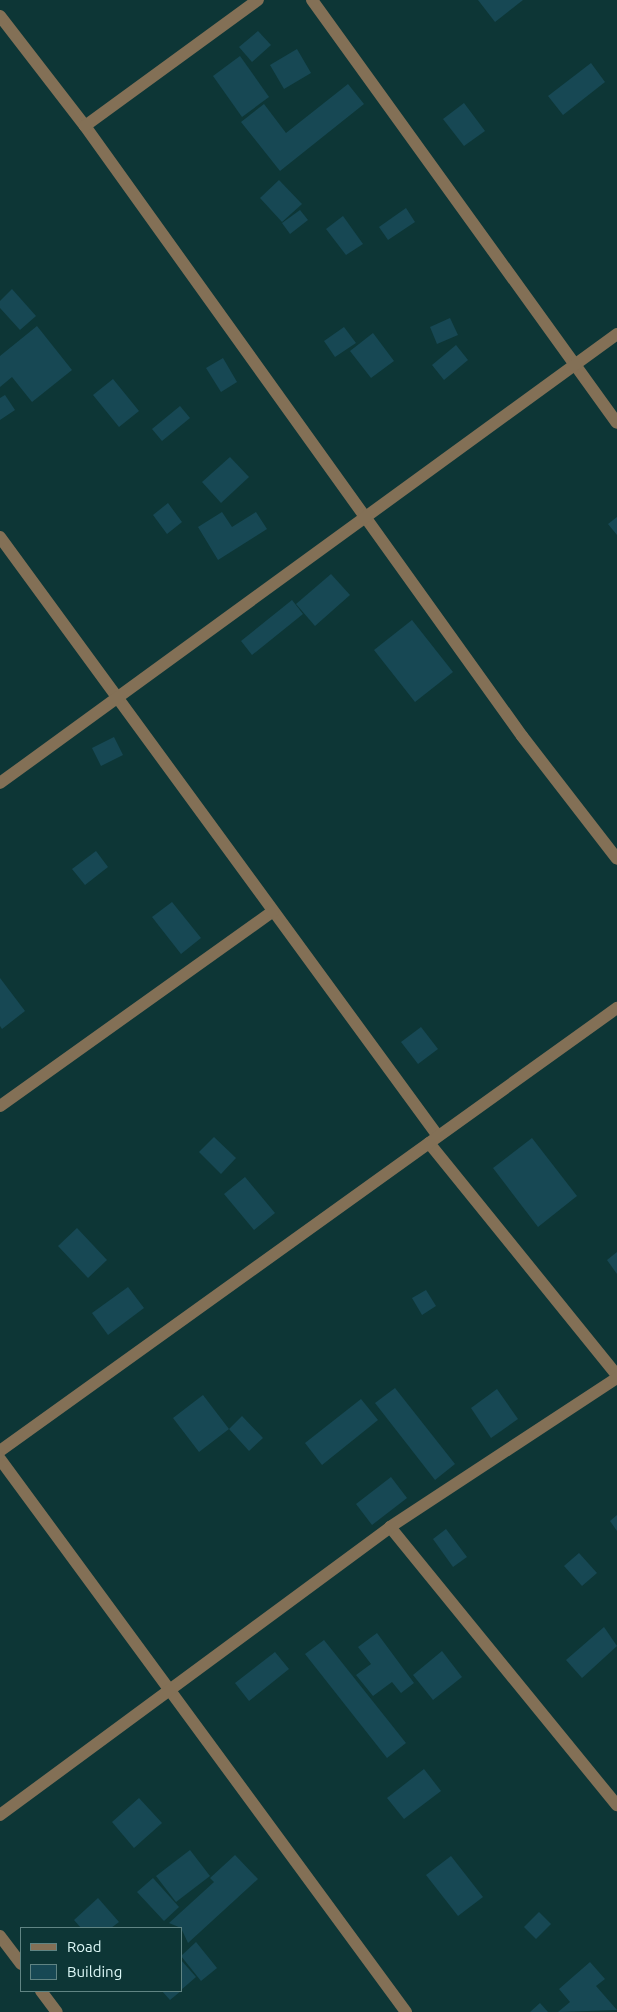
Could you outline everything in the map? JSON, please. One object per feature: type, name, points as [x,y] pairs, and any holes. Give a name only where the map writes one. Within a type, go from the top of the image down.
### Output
[{"type":"street","points":[[85,126],[258,0]]},
{"type":"street","points":[[312,0],[617,423]]},
{"type":"street","points":[[0,16],[85,126],[522,736],[617,859]]},
{"type":"street","points":[[0,784],[366,519],[617,334]]},
{"type":"street","points":[[0,537],[119,697],[273,911],[433,1139],[617,1377],[390,1527],[0,1815]]},
{"type":"street","points":[[0,1106],[273,911]]},
{"type":"street","points":[[0,1451],[617,1008]]},
{"type":"street","points":[[0,1459],[406,2012]]},
{"type":"street","points":[[390,1527],[617,1804]]},
{"type":"street","points":[[0,1936],[20,1963]]},
{"type":"street","points":[[42,1992],[57,2012]]},
{"type":"building","points":[[478,0],[523,0],[495,22]]},
{"type":"building","points":[[258,31],[271,45],[252,62],[239,47]]},
{"type":"building","points":[[297,49],[311,73],[284,89],[270,65]]},
{"type":"building","points":[[240,56],[269,97],[242,117],[213,76]]},
{"type":"building","points":[[591,63],[605,82],[563,115],[548,96]]},
{"type":"building","points":[[348,84],[364,104],[280,171],[241,122],[264,104],[286,133]]},
{"type":"building","points":[[464,103],[485,131],[464,146],[443,119]]},
{"type":"building","points":[[279,180],[302,204],[282,222],[260,198]]},
{"type":"building","points":[[406,208],[415,222],[388,240],[379,227]]},
{"type":"building","points":[[300,210],[308,220],[290,234],[282,223]]},
{"type":"building","points":[[343,216],[363,244],[346,255],[326,229]]},
{"type":"building","points":[[12,289],[36,316],[20,330],[0,308],[0,301]]},
{"type":"building","points":[[450,318],[458,335],[437,344],[430,327]]},
{"type":"building","points":[[37,326],[72,370],[32,402],[12,377],[0,387],[0,356]]},
{"type":"building","points":[[344,327],[356,343],[335,357],[324,341]]},
{"type":"building","points":[[373,333],[394,361],[371,378],[350,351]]},
{"type":"building","points":[[456,345],[468,360],[444,380],[432,365]]},
{"type":"building","points":[[223,358],[237,382],[221,392],[206,368]]},
{"type":"building","points":[[113,379],[139,411],[119,427],[93,395]]},
{"type":"building","points":[[5,395],[15,410],[0,420],[0,398]]},
{"type":"building","points":[[180,406],[190,418],[162,441],[152,429]]},
{"type":"building","points":[[230,457],[249,477],[221,503],[202,482]]},
{"type":"building","points":[[168,503],[182,522],[167,534],[153,515]]},
{"type":"building","points":[[222,512],[232,527],[256,512],[267,529],[218,560],[198,527]]},
{"type":"building","points":[[617,517],[617,535],[608,524]]},
{"type":"building","points":[[331,574],[350,595],[315,626],[296,604]]},
{"type":"building","points":[[292,600],[303,614],[252,655],[241,641]]},
{"type":"building","points":[[412,620],[453,672],[415,702],[374,650]]},
{"type":"building","points":[[114,737],[123,755],[101,766],[92,748]]},
{"type":"building","points":[[96,851],[108,867],[85,885],[72,869]]},
{"type":"building","points":[[172,902],[201,938],[181,954],[152,917]]},
{"type":"building","points":[[0,978],[25,1011],[2,1029],[0,1026]]},
{"type":"building","points":[[421,1027],[438,1049],[418,1064],[401,1042]]},
{"type":"building","points":[[214,1137],[236,1158],[221,1174],[199,1152]]},
{"type":"building","points":[[532,1138],[577,1196],[538,1227],[493,1168]]},
{"type":"building","points":[[245,1177],[275,1213],[254,1230],[224,1194]]},
{"type":"building","points":[[77,1228],[107,1260],[88,1278],[58,1246]]},
{"type":"building","points":[[617,1252],[617,1274],[607,1260]]},
{"type":"building","points":[[128,1287],[144,1308],[108,1335],[92,1313]]},
{"type":"building","points":[[426,1290],[436,1306],[422,1315],[412,1298]]},
{"type":"building","points":[[395,1388],[455,1464],[435,1480],[375,1403]]},
{"type":"building","points":[[497,1389],[518,1419],[491,1438],[471,1408]]},
{"type":"building","points":[[203,1395],[229,1429],[199,1452],[173,1418]]},
{"type":"building","points":[[361,1399],[378,1420],[322,1465],[305,1443]]},
{"type":"building","points":[[242,1416],[263,1438],[249,1451],[229,1429]]},
{"type":"building","points":[[391,1477],[407,1498],[372,1525],[356,1504]]},
{"type":"building","points":[[617,1515],[617,1531],[610,1521]]},
{"type":"building","points":[[446,1529],[467,1557],[453,1567],[433,1539]]},
{"type":"building","points":[[579,1553],[597,1573],[582,1586],[564,1566]]},
{"type":"building","points":[[604,1627],[617,1646],[582,1678],[566,1660]]},
{"type":"building","points":[[377,1633],[414,1683],[401,1693],[392,1682],[373,1696],[356,1675],[371,1664],[358,1647]]},
{"type":"building","points":[[324,1640],[406,1743],[387,1758],[305,1654]]},
{"type":"building","points":[[442,1651],[462,1677],[433,1700],[413,1675]]},
{"type":"building","points":[[275,1652],[289,1669],[249,1701],[235,1683]]},
{"type":"building","points":[[424,1769],[441,1791],[404,1819],[387,1798]]},
{"type":"building","points":[[139,1798],[162,1823],[134,1848],[112,1822]]},
{"type":"building","points":[[190,1850],[210,1876],[176,1902],[156,1876]]},
{"type":"building","points":[[235,1855],[258,1879],[188,1943],[182,1927],[169,1923],[214,1882],[210,1878]]},
{"type":"building","points":[[451,1856],[483,1897],[458,1916],[426,1875]]},
{"type":"building","points":[[153,1878],[179,1907],[164,1921],[137,1892]]},
{"type":"building","points":[[98,1898],[119,1922],[112,1927],[80,1927],[74,1920]]},
{"type":"building","points":[[539,1912],[551,1924],[536,1939],[524,1927]]},
{"type":"building","points":[[196,1942],[217,1968],[201,1981],[182,1955]]},
{"type":"building","points":[[182,1961],[196,1977],[182,1989]]},
{"type":"building","points":[[590,1962],[605,1979],[596,1986],[617,2010],[558,2012],[570,2002],[559,1989]]},
{"type":"building","points":[[163,1992],[180,1992],[170,2000]]},
{"type":"building","points":[[540,2003],[548,2012],[530,2012]]}]
